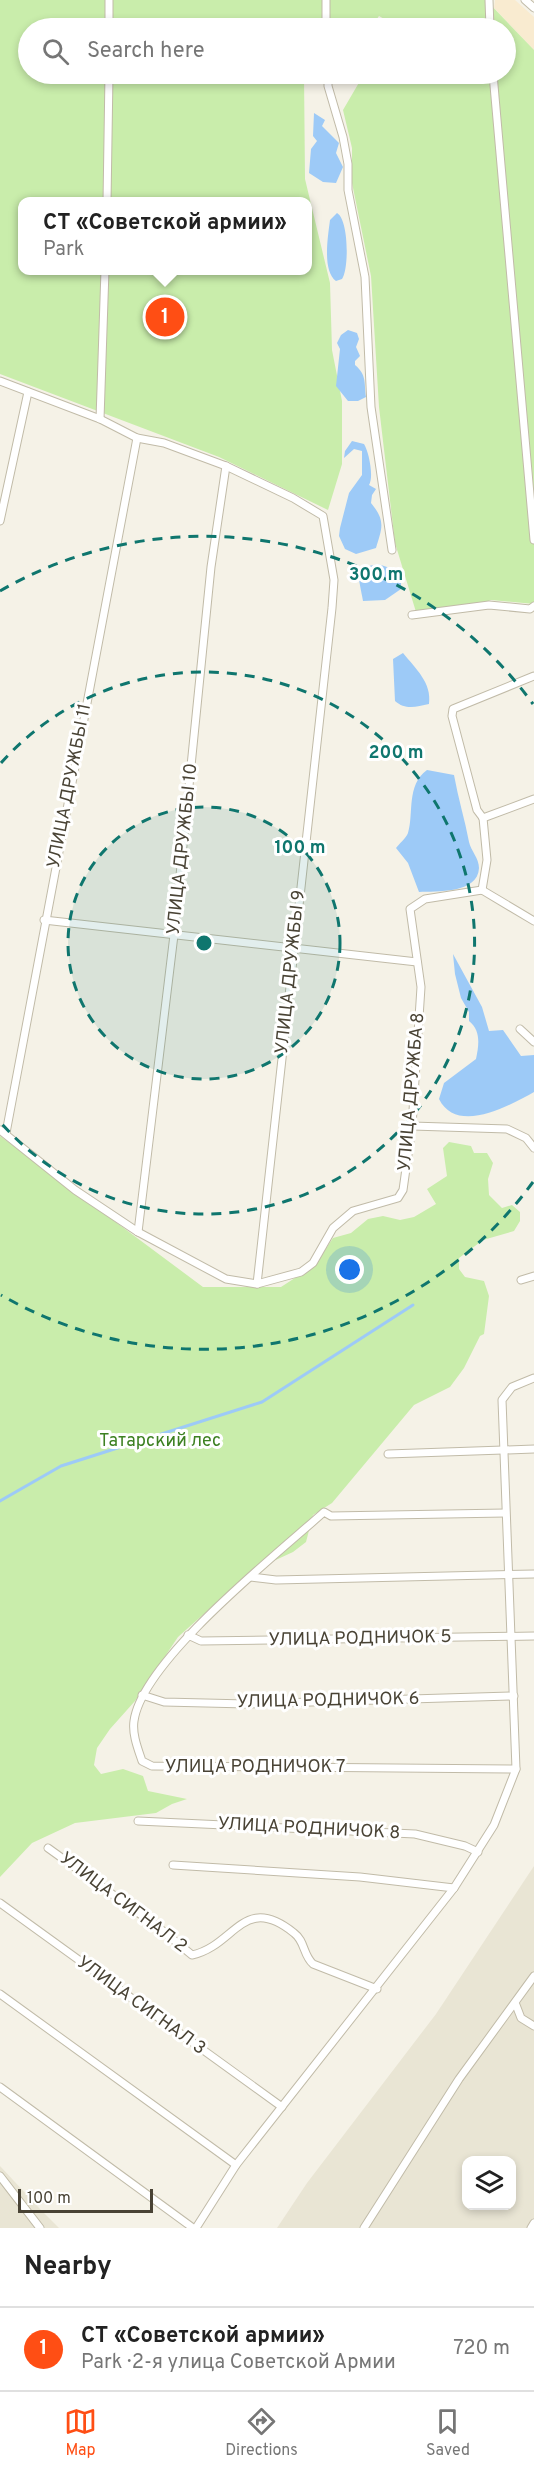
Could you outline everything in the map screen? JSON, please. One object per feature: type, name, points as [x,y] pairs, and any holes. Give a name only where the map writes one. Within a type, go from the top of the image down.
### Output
[{"type":"street","points":[[109,0],[109,18]]},
{"type":"street","points":[[326,0],[327,18]]},
{"type":"street","points":[[489,0],[490,18]]},
{"type":"street","points":[[525,0],[534,8]]},
{"type":"street","points":[[107,197],[109,84]]},
{"type":"street","points":[[328,84],[348,164],[348,190],[364,277],[371,407],[392,550]]},
{"type":"street","points":[[494,84],[534,540]]},
{"type":"street","points":[[100,419],[105,275]]},
{"type":"street","points":[[0,381],[100,419],[137,438],[164,442],[226,466]]},
{"type":"street","points":[[0,521],[28,393]]},
{"type":"street","name":"УЛИЦА ДРУЖБЫ 11","points":[[3,1132],[137,438]]},
{"type":"street","name":"УЛИЦА ДРУЖБЫ 9","points":[[226,466],[293,498],[323,516],[334,580],[256,1284]]},
{"type":"street","name":"УЛИЦА ДРУЖБЫ 10","points":[[138,1232],[174,935],[211,567],[226,466]]},
{"type":"street","points":[[412,615],[489,605],[530,609],[534,606]]},
{"type":"street","points":[[534,676],[458,705],[453,710],[452,716],[474,800],[483,818],[487,860],[482,890],[534,921]]},
{"type":"street","points":[[483,818],[534,799]]},
{"type":"street","name":"УЛИЦА ДРУЖБА 8","points":[[3,1132],[75,1190],[138,1232],[226,1279],[256,1284],[301,1272],[313,1263],[333,1228],[354,1211],[398,1198],[403,1190],[412,1126],[421,987],[410,909],[425,899],[482,890]]},
{"type":"street","points":[[44,920],[417,962]]},
{"type":"street","points":[[520,1029],[534,1042]]},
{"type":"street","points":[[412,1126],[507,1129],[526,1138],[534,1148]]},
{"type":"street","points":[[521,1280],[534,1276]]},
{"type":"street","points":[[0,2086],[195,2228],[236,2165],[377,1989],[454,1888],[495,1825],[516,1769],[502,1400],[512,1387],[534,1378]]},
{"type":"street","points":[[388,1454],[534,1449]]},
{"type":"street","name":"УЛИЦА РОДНИЧОК 7","points":[[505,1513],[331,1516],[324,1512],[188,1635],[142,1695],[133,1721],[142,1761],[152,1766],[516,1769]]},
{"type":"street","points":[[251,1577],[276,1580],[534,1574]]},
{"type":"street","name":"УЛИЦА РОДНИЧОК 5","points":[[188,1635],[201,1641],[534,1636]]},
{"type":"street","name":"УЛИЦА РОДНИЧОК 6","points":[[142,1695],[164,1702],[246,1704],[514,1696]]},
{"type":"street","name":"УЛИЦА РОДНИЧОК 8","points":[[138,1821],[415,1834],[465,1846],[478,1852]]},
{"type":"street","name":"УЛИЦА СИГНАЛ 2","points":[[48,1848],[158,1927],[192,1955],[212,1949],[244,1920],[260,1919],[288,1928],[297,1935],[308,1959],[313,1964],[377,1989]]},
{"type":"street","points":[[173,1865],[360,1877],[454,1888]]},
{"type":"street","name":"УЛИЦА СИГНАЛ 3","points":[[0,1903],[282,2107]]},
{"type":"street","points":[[364,2228],[459,2079],[504,2014],[516,2005],[534,1976]]},
{"type":"street","points":[[0,1994],[236,2165]]},
{"type":"street","points":[[516,2005],[521,2018],[534,2026]]},
{"type":"street","points":[[0,2176],[40,2228]]},
{"type":"street","points":[[531,2228],[534,2223]]},
{"type":"shaded area","points":[[495,0],[515,0],[534,17],[534,50],[516,31],[516,18],[504,18],[494,8]]},
{"type":"shaded area","points":[[534,1866],[534,2228],[277,2228],[307,2183],[436,2014]]},
{"type":"shaded area","points":[[0,2166],[40,2209],[59,2228],[0,2228]]},
{"type":"green space","points":[[0,0],[486,0],[503,18],[382,18],[379,16],[378,18],[18,18],[18,84],[304,84],[305,179],[309,197],[18,197],[18,275],[312,275],[312,208],[330,283],[332,350],[342,401],[342,464],[328,510],[219,457],[0,374]]},
{"type":"green space","points":[[516,31],[534,50],[534,604],[491,600],[478,605],[416,612],[395,543],[379,407],[371,276],[352,183],[352,148],[343,110],[358,84],[516,84]]},
{"type":"green space","name":"Татарский лес","points":[[0,1136],[203,1287],[281,1287],[315,1265],[333,1238],[351,1233],[368,1219],[383,1216],[400,1220],[414,1217],[436,1204],[427,1189],[447,1176],[443,1148],[449,1142],[471,1146],[474,1153],[487,1153],[493,1163],[488,1179],[489,1195],[502,1208],[512,1205],[520,1212],[520,1221],[514,1231],[483,1240],[459,1258],[459,1269],[465,1277],[484,1281],[489,1296],[484,1334],[480,1336],[464,1368],[450,1387],[414,1405],[332,1503],[313,1515],[306,1542],[293,1552],[252,1571],[178,1637],[135,1701],[110,1729],[97,1748],[94,1765],[101,1774],[123,1769],[143,1776],[148,1791],[187,1799],[156,1813],[75,1823],[32,1843],[0,1877]]},
{"type":"water","points":[[314,113],[325,120],[322,126],[339,143],[336,153],[343,167],[336,183],[323,182],[309,173],[311,149],[317,141],[313,136]]},
{"type":"water","points":[[337,213],[344,225],[347,256],[342,279],[336,281],[329,270],[327,253],[330,220]]},
{"type":"water","points":[[348,330],[357,333],[359,339],[356,347],[360,356],[355,361],[355,365],[363,376],[366,397],[358,401],[348,401],[336,386],[340,349],[337,343],[341,335]]},
{"type":"water","points":[[352,441],[364,444],[368,453],[371,471],[369,485],[376,489],[371,503],[381,520],[376,548],[356,554],[345,549],[339,536],[349,493],[362,475],[362,451],[354,449],[344,458],[345,451]]},
{"type":"water","points":[[378,564],[390,568],[401,579],[401,589],[385,600],[363,601],[358,575],[360,568]]},
{"type":"water","points":[[403,653],[426,683],[429,704],[407,707],[395,701],[393,659]]},
{"type":"water","points":[[427,770],[454,775],[469,842],[479,864],[477,876],[472,883],[464,887],[445,891],[419,892],[408,863],[396,848],[408,833],[413,792],[420,776]]},
{"type":"water","points":[[453,954],[482,1007],[489,1031],[503,1030],[521,1056],[534,1055],[534,1092],[498,1110],[484,1114],[458,1115],[447,1110],[439,1099],[444,1083],[476,1059],[478,1048],[476,1029],[469,1021],[469,1012],[461,998]]},
{"type":"waterway","points":[[0,1501],[61,1466],[262,1402],[413,1305]]},
{"type":"place","name":"СТ «Советской армии»","points":[[165,317]]}]
